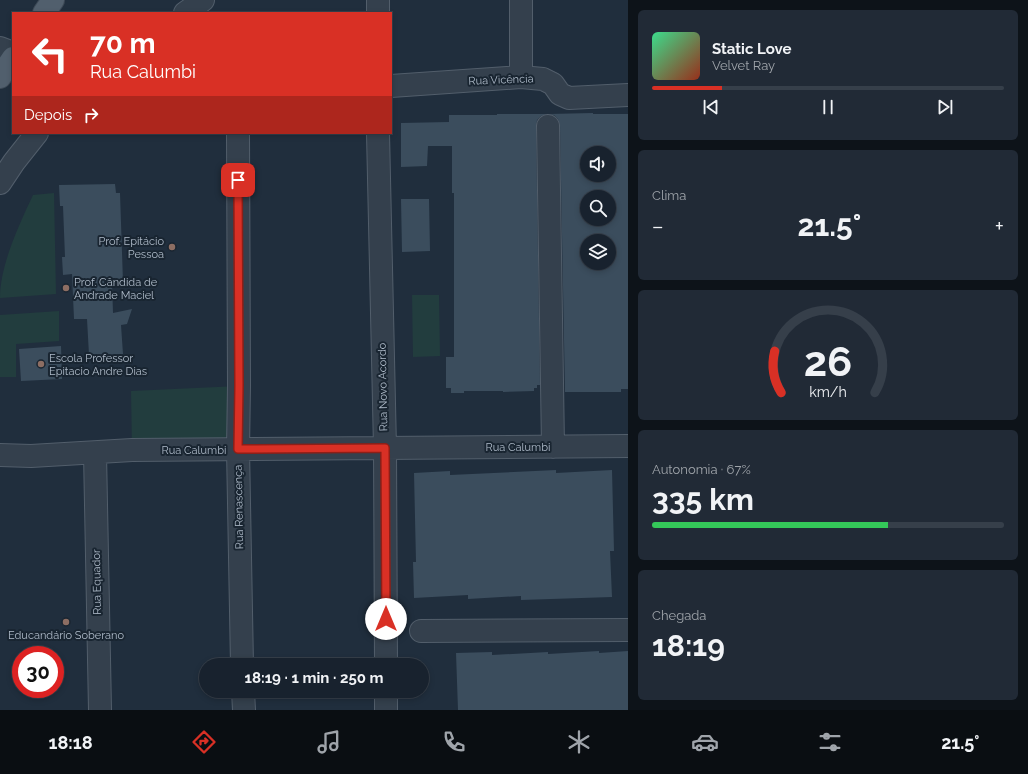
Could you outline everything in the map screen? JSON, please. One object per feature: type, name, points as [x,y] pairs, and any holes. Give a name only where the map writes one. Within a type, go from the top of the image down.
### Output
[{"type":"main road","points":[[45,12],[54,0]]},
{"type":"main road","points":[[0,77],[12,59]]},
{"type":"street","points":[[186,12],[203,0]]},
{"type":"street","points":[[378,0],[378,12]]},
{"type":"street","points":[[521,0],[521,77]]},
{"type":"street","points":[[0,48],[12,53]]},
{"type":"street","name":"Rua Vicência","points":[[392,86],[521,77],[543,79],[553,84],[560,94],[569,98],[628,95]]},
{"type":"street","points":[[548,126],[553,447]]},
{"type":"street","points":[[0,183],[14,162],[36,134]]},
{"type":"street","name":"Rua Renascença","points":[[238,134],[238,449],[242,658]]},
{"type":"street","name":"Rua Novo Acordo","points":[[378,134],[385,448],[386,658]]},
{"type":"street","name":"Rua Calumbi","points":[[0,455],[31,456],[132,450],[628,446]]},
{"type":"street","name":"Rua Equador","points":[[95,453],[100,710]]},
{"type":"street","points":[[421,631],[628,630]]},
{"type":"street","points":[[243,698],[244,710]]},
{"type":"street","points":[[386,698],[386,710]]},
{"type":"green space","points":[[54,193],[56,294],[0,298],[3,272],[11,245],[33,195]]},
{"type":"green space","points":[[412,295],[439,295],[440,356],[413,357]]},
{"type":"green space","points":[[59,311],[59,341],[16,344],[16,377],[0,377],[0,315]]},
{"type":"green space","points":[[239,386],[238,449],[132,450],[131,391]]},
{"type":"building","points":[[547,114],[541,116],[537,120],[536,126],[540,385],[537,385],[537,388],[534,388],[534,391],[464,391],[464,393],[451,393],[451,388],[446,388],[446,357],[454,357],[454,193],[452,193],[452,146],[428,146],[427,166],[401,167],[401,123],[449,122],[449,115]]},
{"type":"building","points":[[549,114],[628,114],[628,389],[621,389],[621,392],[565,392],[560,126],[558,119],[554,115]]},
{"type":"building","points":[[115,184],[116,193],[120,193],[123,282],[112,283],[113,313],[132,309],[127,324],[121,325],[123,354],[89,355],[87,319],[74,319],[72,274],[63,275],[62,257],[65,257],[63,206],[60,206],[59,185]]},
{"type":"building","points":[[401,199],[429,199],[430,251],[402,252]]},
{"type":"building","name":"Escola Professor Epitacio Andre Dias","points":[[61,346],[62,379],[21,381],[19,349]]},
{"type":"building","points":[[556,470],[556,473],[612,470],[614,551],[610,551],[612,597],[521,600],[521,596],[468,599],[468,595],[414,598],[413,562],[416,562],[414,473],[450,471],[450,475]]},
{"type":"building","points":[[599,651],[599,653],[628,651],[628,710],[458,710],[456,653],[492,652],[492,655]]},
{"type":"place","name":"Prof. Epitácio Pessoa","points":[[172,247]]},
{"type":"place","name":"Prof. Cândida de Andrade Maciel","points":[[66,288]]},
{"type":"place","name":"Escola Professor Epitacio Andre Dias","points":[[41,364]]},
{"type":"place","name":"Educandário Soberano","points":[[66,622]]},
{"type":"route","points":[[238,180],[238,449],[385,448],[386,619]]}]
